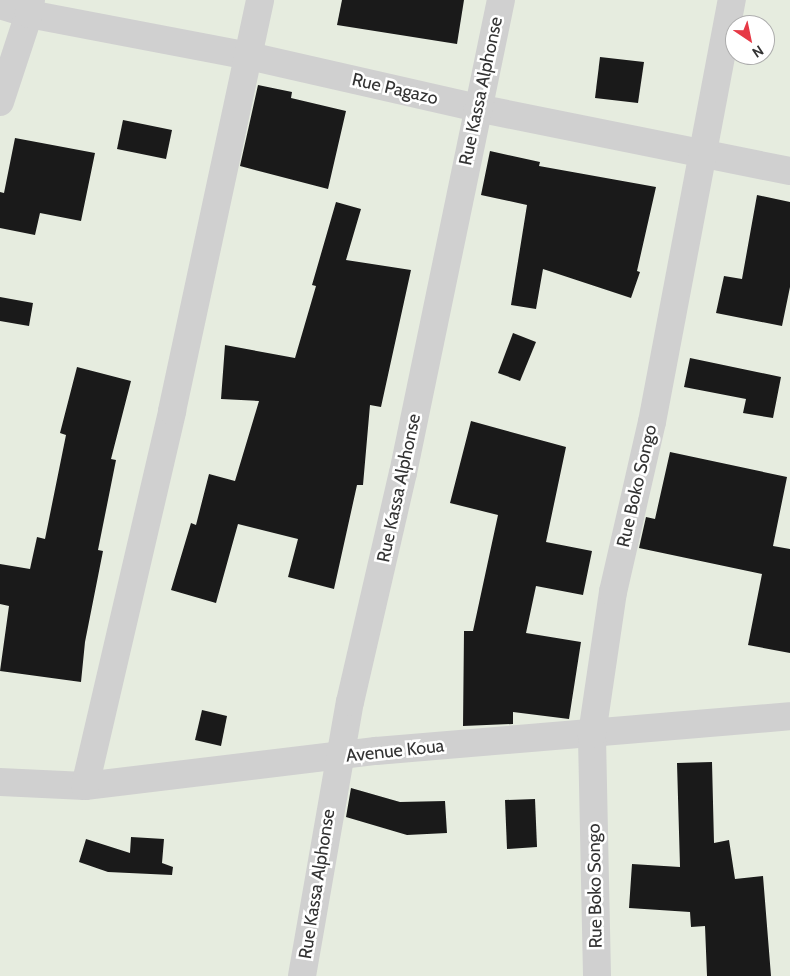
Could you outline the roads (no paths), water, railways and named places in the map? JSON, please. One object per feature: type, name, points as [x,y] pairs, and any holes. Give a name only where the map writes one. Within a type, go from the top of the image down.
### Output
[{"type":"street","points":[[85,786],[172,411],[260,0]]},
{"type":"street","name":"Rue Kassa Alphonse","points":[[302,976],[338,758],[403,473],[477,108],[501,0]]},
{"type":"street","name":"Rue Boko Songo","points":[[597,976],[592,734],[613,592],[652,422],[732,0]]},
{"type":"street","name":"Rue Pagazo","points":[[0,6],[30,7],[477,108],[702,151],[790,171]]},
{"type":"street","points":[[0,102],[30,7]]},
{"type":"street","name":"Avenue Koua","points":[[0,782],[85,786],[338,758],[376,751],[790,716]]}]
